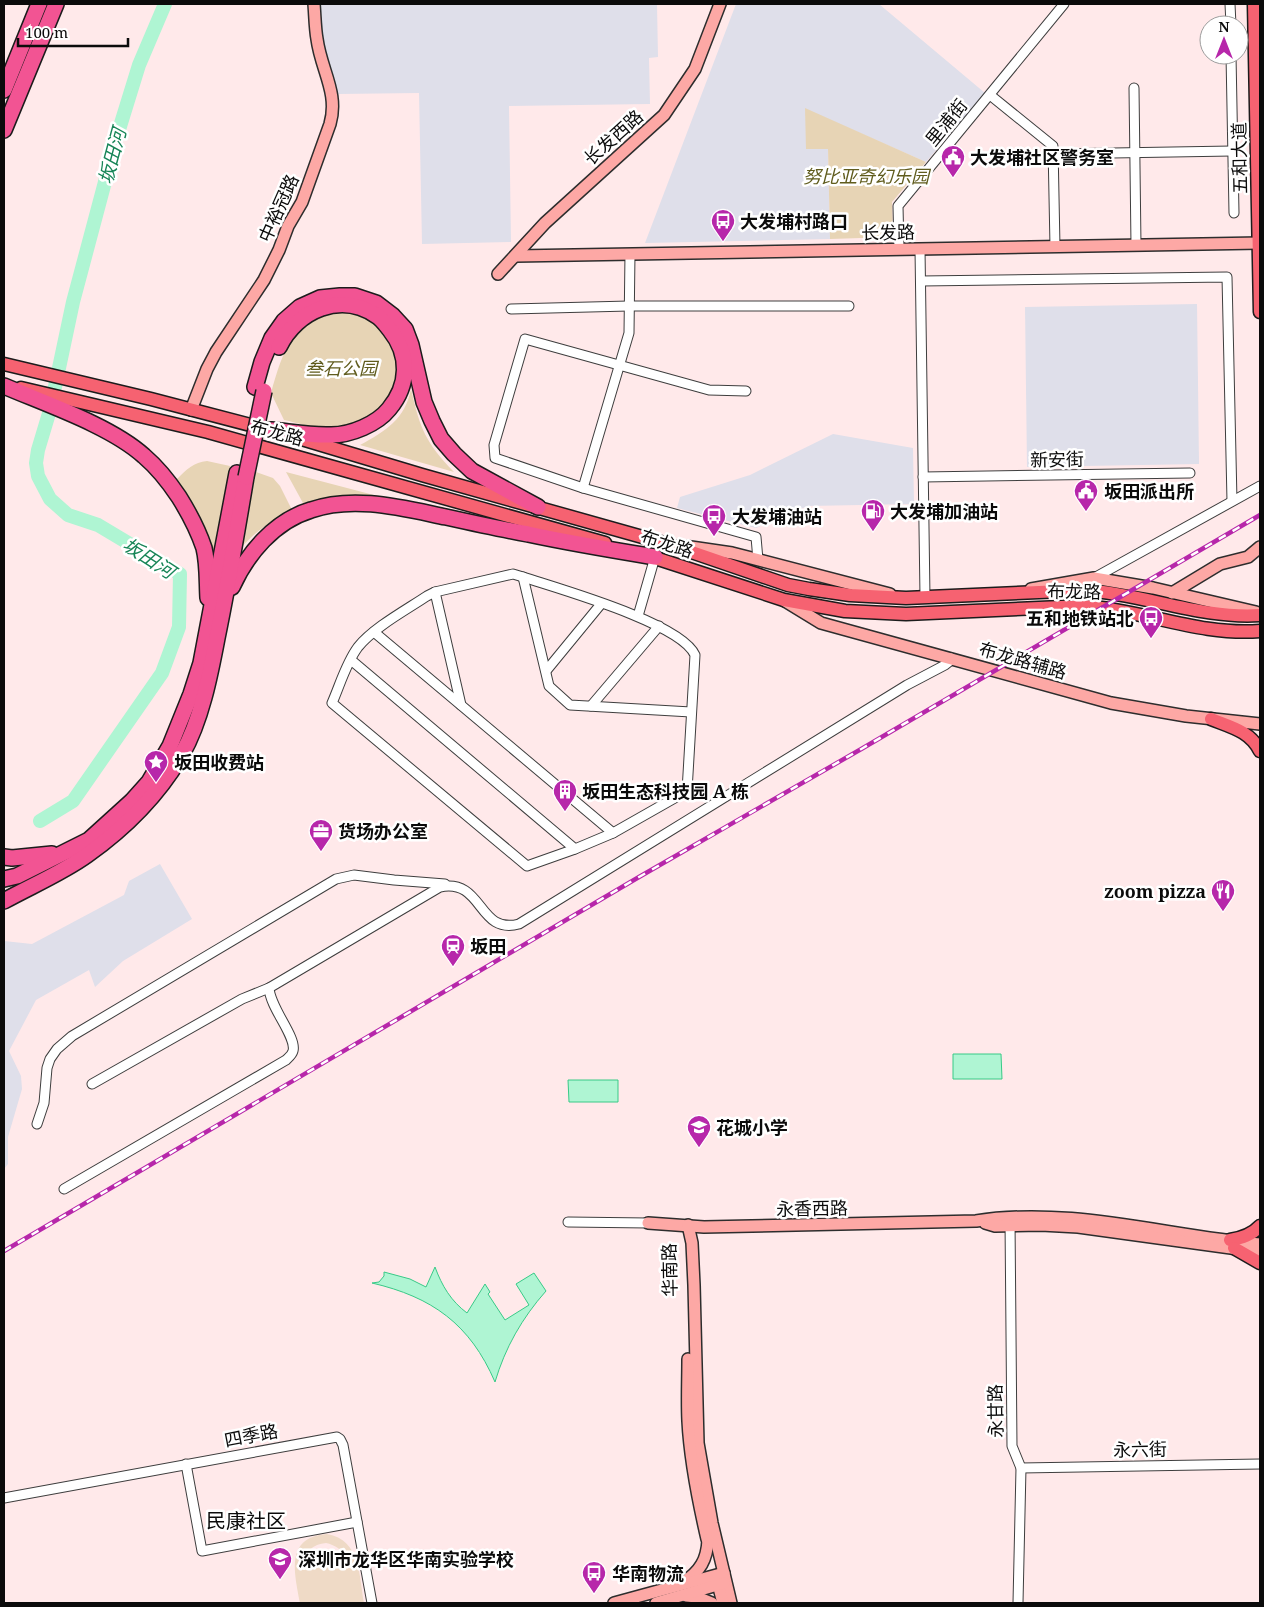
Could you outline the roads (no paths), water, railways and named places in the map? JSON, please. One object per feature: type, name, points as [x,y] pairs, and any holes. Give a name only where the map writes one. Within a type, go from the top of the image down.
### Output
[{"type":"highway","points":[[4,90],[39,4]]},
{"type":"highway","points":[[4,130],[56,4]]},
{"type":"highway","points":[[4,879],[17,876],[89,840],[132,801],[149,782],[170,746],[197,678],[259,389],[262,362],[272,338],[284,321],[300,306],[320,298],[356,296],[376,303],[393,316],[405,329],[411,345],[424,402],[441,439],[472,471],[538,507]]},
{"type":"highway","points":[[259,389],[282,341],[295,325],[310,313],[325,306],[343,304],[363,309],[378,316],[398,340],[403,356],[405,373],[400,390],[393,404],[383,416],[371,424],[332,435],[271,430]]},
{"type":"highway","points":[[4,385],[108,432],[126,442],[157,468],[172,486],[196,527],[204,550],[209,622]]},
{"type":"highway","points":[[4,900],[86,856],[111,837],[157,791],[183,752],[199,712],[209,678],[225,602],[241,475]]},
{"type":"highway","points":[[225,602],[237,576],[261,542],[294,517],[310,510],[327,506],[372,504],[402,508],[565,542],[655,557]]},
{"type":"highway","points":[[4,857],[41,856],[66,852]]},
{"type":"highway","points":[[4,890],[35,884]]},
{"type":"main road","name":"中裕冠路","points":[[190,410],[216,352],[264,280],[288,226],[302,202],[333,113],[333,98],[317,40],[314,4]]},
{"type":"main road","name":"长发西路","points":[[498,274],[546,223],[664,114],[695,69],[720,4]]},
{"type":"main road","name":"五和大道","points":[[1254,4],[1260,312]]},
{"type":"main road","name":"长发路","points":[[516,256],[1260,244]]},
{"type":"main road","name":"布龙路","points":[[4,364],[271,430],[667,544],[788,584],[850,595],[906,598],[1015,592],[1099,591],[1205,612],[1250,616],[1260,614]]},
{"type":"main road","name":"布龙路","points":[[4,385],[208,432],[655,557],[784,600],[845,611],[893,614],[1071,606],[1090,607],[1123,611],[1158,620],[1203,628],[1248,632],[1260,631]]},
{"type":"main road","points":[[667,544],[732,552],[906,598]]},
{"type":"main road","points":[[1172,593],[1220,564],[1248,557],[1260,548]]},
{"type":"main road","points":[[1015,592],[1094,578],[1134,584],[1260,614]]},
{"type":"main road","name":"布龙路辅路","points":[[784,600],[821,623],[1111,703],[1160,712],[1260,724]]},
{"type":"main road","points":[[1211,719],[1246,734],[1260,751]]},
{"type":"main road","name":"永香西路","points":[[648,1223],[722,1227],[1010,1221],[1063,1218],[1232,1244],[1260,1252]]},
{"type":"main road","name":"华南路","points":[[688,1225],[684,1243],[688,1330],[688,1421],[693,1469],[708,1540],[731,1603]]},
{"type":"main road","name":"华南路","points":[[688,1225],[692,1243],[694,1285],[698,1443],[721,1579],[723,1603]]},
{"type":"main road","points":[[1260,1226],[1246,1237],[1232,1244],[1260,1264]]},
{"type":"main road","name":"永香西路","points":[[1232,1244],[1260,1244]]},
{"type":"main road","points":[[656,1603],[680,1590],[699,1569],[706,1555],[708,1540]]},
{"type":"main road","points":[[614,1603],[680,1590],[721,1579]]},
{"type":"main road","points":[[680,1590],[712,1603]]},
{"type":"street","name":"里浦街","points":[[899,249],[898,206],[1064,4]]},
{"type":"street","points":[[1231,65],[1234,214]]},
{"type":"street","points":[[1134,88],[1136,245]]},
{"type":"street","points":[[990,95],[1053,146],[1055,247]]},
{"type":"street","points":[[1054,154],[1232,151]]},
{"type":"street","points":[[920,249],[925,597]]},
{"type":"street","points":[[583,488],[629,333],[630,254]]},
{"type":"street","points":[[920,281],[1227,277],[1232,501]]},
{"type":"street","points":[[511,309],[629,306],[848,306]]},
{"type":"street","points":[[746,391],[709,390],[525,339],[494,445],[495,458],[583,488],[756,537],[758,560]]},
{"type":"street","name":"新安街","points":[[924,477],[1190,473]]},
{"type":"street","points":[[1094,578],[1260,486]]},
{"type":"street","points":[[638,616],[655,557]]},
{"type":"street","points":[[513,574],[638,616],[659,626],[684,642],[692,649],[695,655],[687,791],[613,833],[527,866],[332,704],[359,646],[374,632],[426,596],[435,592],[513,574]]},
{"type":"street","points":[[524,577],[550,686],[570,704],[692,712]]},
{"type":"street","points":[[435,592],[461,705]]},
{"type":"street","points":[[546,671],[601,604]]},
{"type":"street","points":[[591,706],[659,626]]},
{"type":"street","points":[[374,632],[613,833]]},
{"type":"street","points":[[38,1124],[44,1103],[47,1068],[56,1049],[72,1036],[336,879],[354,874],[461,887],[471,894],[495,922],[503,925],[519,924],[899,690],[945,665],[951,658]]},
{"type":"street","points":[[351,660],[575,849]]},
{"type":"street","points":[[92,1084],[242,999],[269,988],[431,891],[450,885]]},
{"type":"street","points":[[64,1190],[286,1060],[294,1049],[293,1042],[270,996],[269,988]]},
{"type":"street","name":"永甘路","points":[[1010,1221],[1012,1446],[1021,1468],[1018,1603]]},
{"type":"street","points":[[568,1222],[648,1223]]},
{"type":"street","name":"四季路","points":[[4,1498],[337,1437],[343,1445],[372,1603]]},
{"type":"street","points":[[186,1464],[202,1551],[357,1522]]},
{"type":"street","name":"永六街","points":[[1021,1468],[1260,1464]]},
{"type":"waterway","name":"坂田河","points":[[52,401],[73,302],[118,133],[139,65],[165,4]]},
{"type":"waterway","name":"坂田河","points":[[40,821],[73,801],[162,673],[179,627],[180,574],[98,525],[68,515],[50,499],[38,476],[36,463],[50,410]]},
{"type":"railway","points":[[4,1251],[639,877],[1260,515]]},
{"type":"place","name":"大发埔社区警务室","points":[[953,178]]},
{"type":"place","name":"大发埔村路口","points":[[723,242]]},
{"type":"place","name":"坂田派出所","points":[[1086,512]]},
{"type":"place","name":"大发埔加油站","points":[[873,532]]},
{"type":"place","name":"大发埔油站","points":[[714,537]]},
{"type":"place","name":"五和地铁站北","points":[[1151,639]]},
{"type":"place","name":"坂田收费站","points":[[156,783]]},
{"type":"place","name":"坂田生态科技园 A 栋","points":[[565,812]]},
{"type":"place","name":"货场办公室","points":[[321,852]]},
{"type":"place","name":"zoom pizza","points":[[1223,912]]},
{"type":"place","name":"坂田","points":[[453,967]]},
{"type":"place","name":"花城小学","points":[[699,1148]]},
{"type":"place","name":"深圳市龙华区华南实验学校","points":[[280,1580]]},
{"type":"place","name":"华南物流","points":[[594,1594]]},
{"type":"district","name":"民康社区","points":[[246,1520]]},
{"type":"park label","name":"努比亚奇幻乐园","points":[[866,176]]},
{"type":"park label","name":"叁石公园","points":[[341,368]]}]
